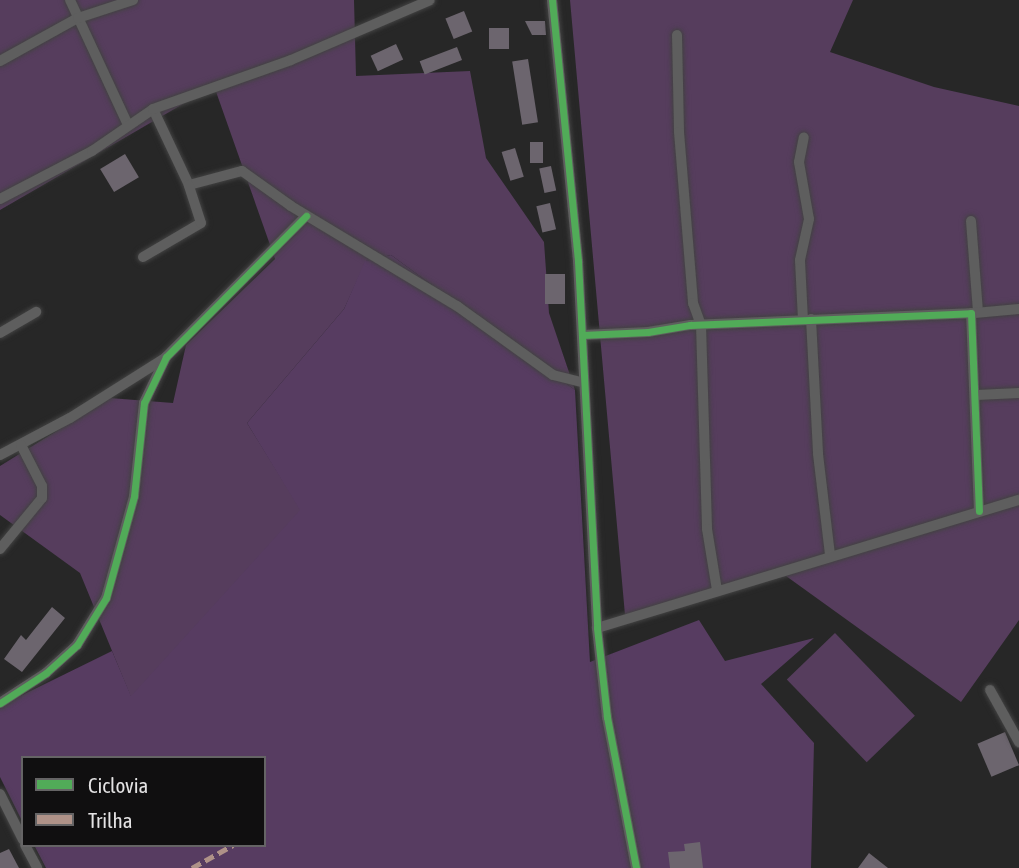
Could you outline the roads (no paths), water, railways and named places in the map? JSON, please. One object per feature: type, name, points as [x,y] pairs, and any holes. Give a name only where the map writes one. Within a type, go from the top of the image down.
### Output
[{"type":"street","points":[[70,0],[127,123]]},
{"type":"street","points":[[0,61],[78,18],[133,0]]},
{"type":"street","points":[[0,200],[92,151],[127,123],[153,109],[290,60],[430,0]]},
{"type":"street","points":[[552,0],[582,335],[597,628],[607,717],[636,868]]},
{"type":"street","points":[[677,35],[679,132],[693,303],[701,325],[706,516],[717,590]]},
{"type":"street","points":[[143,257],[201,223],[189,185],[153,109]]},
{"type":"street","points":[[804,137],[799,162],[809,219],[800,260],[830,554]]},
{"type":"street","points":[[189,185],[243,171],[306,216],[417,280],[553,375],[584,383]]},
{"type":"street","points":[[0,455],[166,357],[306,216]]},
{"type":"street","points":[[971,221],[979,510]]},
{"type":"street","points":[[582,335],[701,325],[1019,309]]},
{"type":"street","points":[[0,333],[36,312]]},
{"type":"street","points":[[0,703],[46,673],[77,645],[106,597],[134,496],[144,403],[166,357]]},
{"type":"street","points":[[976,396],[1019,393]]},
{"type":"street","points":[[0,549],[42,498],[42,486],[21,445]]},
{"type":"street","points":[[597,628],[830,554],[1019,500]]},
{"type":"street","points":[[990,690],[1017,735]]},
{"type":"street","points":[[0,794],[21,836]]},
{"type":"street","points":[[27,847],[37,868]]}]
